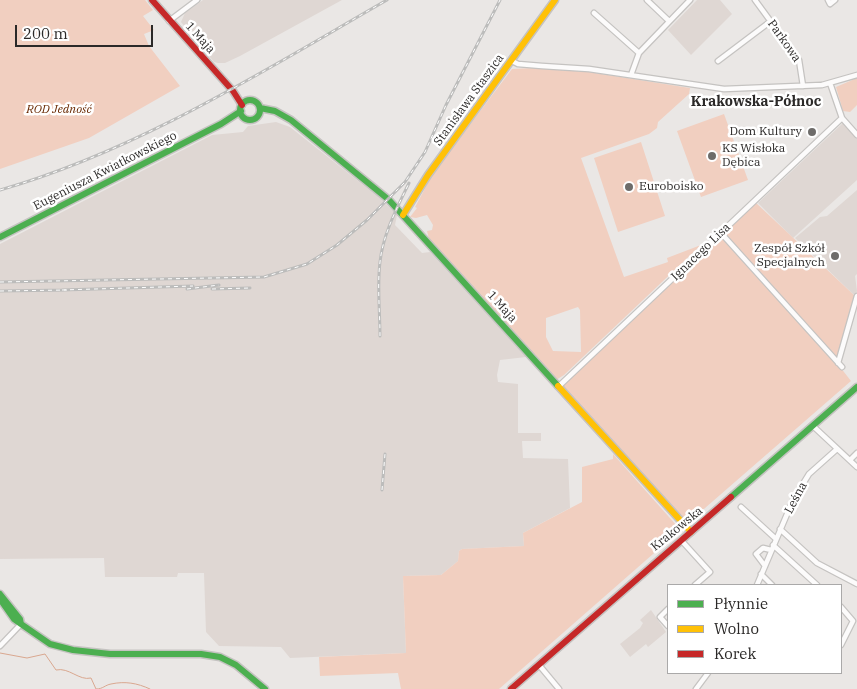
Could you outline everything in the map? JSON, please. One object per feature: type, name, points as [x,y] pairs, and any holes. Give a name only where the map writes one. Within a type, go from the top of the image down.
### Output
[{"type":"street","name":"1 Maja","points":[[152,0],[233,91],[243,108]]},
{"type":"street","points":[[169,21],[197,0]]},
{"type":"street","name":"Stanisława Staszica","points":[[403,215],[428,175],[555,0]]},
{"type":"street","points":[[647,0],[669,21]]},
{"type":"street","points":[[631,75],[639,53],[690,0]]},
{"type":"street","points":[[828,0],[830,4],[835,0]]},
{"type":"street","points":[[756,2],[763,1]]},
{"type":"street","name":"Parkowa","points":[[756,2],[799,60],[803,86]]},
{"type":"street","points":[[594,13],[639,53]]},
{"type":"street","points":[[718,61],[771,21]]},
{"type":"street","points":[[512,61],[518,64],[589,69],[713,89],[803,86],[830,83],[857,75]]},
{"type":"street","points":[[830,83],[842,118],[857,135]]},
{"type":"street","points":[[243,108],[256,102],[260,111]]},
{"type":"street","name":"Eugeniusza Kwiatkowskiego","points":[[0,238],[221,124],[243,108],[252,119],[260,111]]},
{"type":"street","name":"1 Maja","points":[[260,111],[280,115],[291,120],[378,190],[403,215],[691,532]]},
{"type":"street","name":"Ignacego Lisa","points":[[559,386],[842,118]]},
{"type":"street","points":[[720,233],[840,365],[857,296]]},
{"type":"street","name":"Krakowska","points":[[510,689],[857,387]]},
{"type":"street","points":[[813,426],[857,467]]},
{"type":"street","name":"Leśna","points":[[757,584],[793,500],[809,474],[838,449]]},
{"type":"street","points":[[850,460],[857,453]]},
{"type":"street","points":[[741,507],[776,539]]},
{"type":"street","name":"Leśna","points":[[780,529],[817,564],[857,584]]},
{"type":"street","points":[[681,540],[710,572],[696,584]]},
{"type":"street","points":[[765,566],[756,554],[763,548],[772,547],[816,584]]},
{"type":"street","points":[[762,574],[771,584]]},
{"type":"street","points":[[0,594],[20,619],[21,624]]},
{"type":"street","points":[[0,599],[14,619],[50,644],[73,650],[110,654],[201,654],[220,657],[236,665],[265,689]]},
{"type":"street","points":[[842,608],[853,621],[842,643]]},
{"type":"street","points":[[667,610],[660,616],[667,625]]},
{"type":"street","points":[[0,646],[21,624]]},
{"type":"street","points":[[539,665],[559,689]]},
{"type":"street","points":[[696,689],[707,674]]},
{"type":"shaded area","points":[[203,0],[342,0],[240,56],[225,63],[218,63],[214,62],[181,22],[185,13]]},
{"type":"shaded area","points":[[697,0],[720,0],[732,14],[691,55],[668,30]]},
{"type":"shaded area","points":[[276,122],[290,127],[381,199],[397,215],[395,225],[422,253],[430,252],[526,357],[500,360],[497,375],[498,382],[518,384],[518,433],[541,433],[541,441],[522,441],[523,458],[568,459],[570,508],[523,533],[524,546],[462,549],[459,551],[458,561],[441,575],[403,576],[406,653],[290,658],[281,647],[219,646],[206,632],[204,573],[178,573],[177,577],[105,577],[104,558],[0,559],[0,244],[212,135],[243,132],[248,126]]},
{"type":"shaded area","points":[[843,123],[857,139],[857,180],[793,238],[758,203]]},
{"type":"shaded area","name":"Zespół Szkół Specjalnych","points":[[857,190],[857,274],[855,276],[857,291],[855,296],[795,238],[820,217],[827,216]]},
{"type":"shaded area","points":[[651,610],[666,632],[648,647],[646,644],[630,657],[620,644],[640,628],[643,623],[640,620]]},
{"type":"green space","name":"ROD Jedność","points":[[0,0],[145,0],[153,10],[143,16],[154,30],[144,34],[149,46],[180,86],[89,138],[0,169]]},
{"type":"green space","points":[[534,68],[589,72],[690,88],[689,94],[658,122],[657,128],[649,134],[581,158],[624,277],[668,262],[667,258],[701,245],[564,375],[556,380],[429,239],[427,231],[432,230],[433,225],[427,215],[416,218],[410,217],[417,208],[415,207],[434,172],[512,69]],"holes":[[[578,307],[580,310],[581,352],[553,351],[546,337],[546,318]]]},
{"type":"green space","points":[[857,78],[857,105],[850,112],[843,111],[836,87]]},
{"type":"green space","name":"KS Wisłoka Dębica","points":[[724,114],[748,180],[701,197],[677,131]]},
{"type":"green space","name":"Euroboisko","points":[[641,142],[665,216],[618,232],[594,158]]},
{"type":"green space","points":[[755,202],[855,296],[837,363],[851,381],[697,515],[686,521],[563,386]]},
{"type":"green space","points":[[613,454],[677,526],[677,533],[499,689],[401,689],[398,673],[320,676],[319,657],[406,653],[403,576],[441,575],[458,561],[459,551],[462,549],[524,546],[523,533],[582,502],[582,467],[613,459]]},
{"type":"waterway","points":[[0,653],[27,658],[45,654],[56,670],[65,670],[82,678],[91,678],[96,689],[121,683],[136,684],[150,689]]},
{"type":"railway","points":[[0,190],[51,173],[151,131],[247,81],[387,0]]},
{"type":"railway","points":[[0,282],[264,277],[307,264],[337,245],[367,220],[405,182],[425,152],[446,105],[500,0]]},
{"type":"railway","points":[[380,336],[380,262],[384,241],[391,221],[409,183]]},
{"type":"railway","points":[[187,289],[219,285]]},
{"type":"railway","points":[[62,290],[193,286]]},
{"type":"railway","points":[[212,289],[250,288]]},
{"type":"railway","points":[[0,291],[67,290]]},
{"type":"railway","points":[[382,490],[385,454]]},
{"type":"traffic: fast","points":[[250,100],[257,103],[260,110],[257,117],[250,120],[243,117],[240,110],[243,103],[250,100]]},
{"type":"traffic: fast","points":[[260,108],[275,111],[291,120],[389,200],[558,386]]},
{"type":"traffic: fast","points":[[0,237],[221,124],[241,111]]},
{"type":"traffic: fast","points":[[731,497],[857,387]]},
{"type":"traffic: fast","points":[[0,594],[20,619],[21,624],[14,619],[0,599]]},
{"type":"traffic: fast","points":[[21,624],[50,644],[73,650],[110,654],[201,654],[220,657],[236,665],[265,689]]},
{"type":"traffic: slow","points":[[403,215],[428,175],[555,0]]},
{"type":"traffic: slow","points":[[558,386],[691,532]]},
{"type":"traffic: jam","points":[[152,0],[233,91],[242,105]]},
{"type":"traffic: jam","points":[[511,689],[731,497]]},
{"type":"place","name":"Dom Kultury","points":[[812,132]]},
{"type":"place","name":"KS Wisłoka Dębica","points":[[712,156]]},
{"type":"place","name":"Euroboisko","points":[[629,187]]},
{"type":"place","name":"Zespół Szkół Specjalnych","points":[[835,256]]},
{"type":"district","name":"Krakowska-Północ","points":[[756,102]]}]
